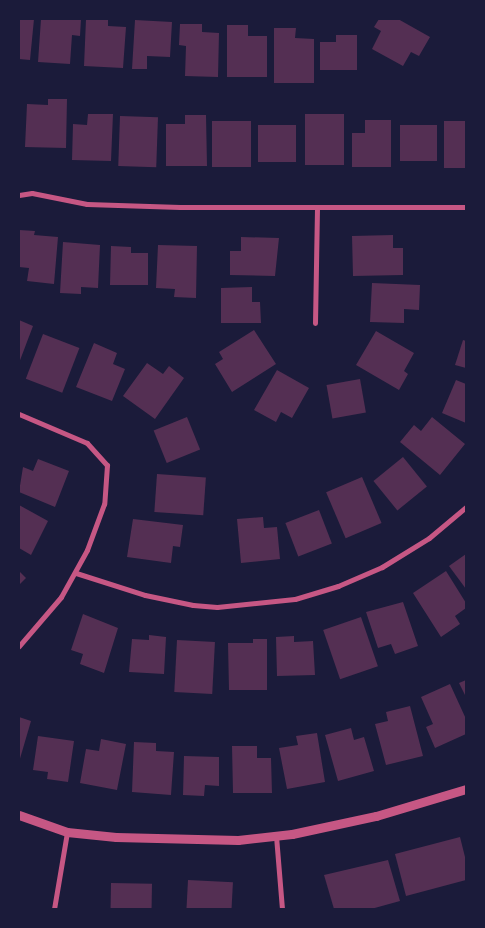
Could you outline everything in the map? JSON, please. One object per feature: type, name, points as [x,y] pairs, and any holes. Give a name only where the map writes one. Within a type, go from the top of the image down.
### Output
[{"type":"street","points":[[19,194],[32,193],[88,204],[466,207]]},
{"type":"street","points":[[315,323],[317,207]]},
{"type":"street","points":[[19,414],[87,443],[107,465],[104,504],[76,573],[46,616],[19,646]]},
{"type":"street","points":[[76,573],[145,595],[192,605],[217,607],[295,599],[338,586],[382,567],[429,538],[466,507]]},
{"type":"street","points":[[19,815],[67,832],[189,840],[238,840],[276,836],[376,816],[466,789]]},
{"type":"street","points":[[54,909],[67,832]]},
{"type":"street","points":[[276,836],[282,909]]},
{"type":"building","points":[[19,19],[34,19],[30,60],[19,59]]},
{"type":"building","points":[[41,19],[81,19],[80,36],[72,35],[70,64],[38,62]]},
{"type":"building","points":[[86,19],[108,19],[108,26],[126,27],[123,68],[84,66]]},
{"type":"building","points":[[379,19],[398,19],[430,37],[419,56],[411,52],[403,66],[372,49],[381,31],[374,27]]},
{"type":"building","points":[[135,20],[172,22],[170,57],[147,56],[147,69],[132,69]]},
{"type":"building","points":[[180,24],[202,24],[202,32],[219,33],[218,77],[185,76],[186,46],[179,45]]},
{"type":"building","points":[[227,25],[248,25],[248,36],[267,36],[267,77],[227,77]]},
{"type":"building","points":[[274,28],[296,28],[295,38],[314,39],[314,83],[274,83]]},
{"type":"building","points":[[336,35],[357,35],[357,70],[320,70],[320,42],[336,42]]},
{"type":"building","points":[[48,99],[67,99],[66,148],[25,147],[27,104],[48,105]]},
{"type":"building","points":[[88,114],[113,114],[111,161],[72,160],[73,124],[87,125]]},
{"type":"building","points":[[305,114],[344,114],[344,165],[305,165]]},
{"type":"building","points":[[185,115],[206,115],[207,166],[166,166],[166,124],[185,124]]},
{"type":"building","points":[[120,116],[158,117],[156,167],[118,166]]},
{"type":"building","points":[[365,120],[391,120],[391,167],[352,167],[352,133],[365,133]]},
{"type":"building","points":[[212,121],[251,121],[251,167],[212,167]]},
{"type":"building","points":[[444,121],[466,121],[466,168],[444,168]]},
{"type":"building","points":[[258,125],[296,125],[296,162],[258,162]]},
{"type":"building","points":[[400,125],[437,125],[437,161],[400,161]]},
{"type":"building","points":[[19,230],[35,231],[34,235],[58,237],[54,284],[27,281],[29,268],[19,267]]},
{"type":"building","points":[[393,235],[393,248],[403,248],[403,275],[353,276],[352,236]]},
{"type":"building","points":[[241,237],[279,238],[275,276],[230,275],[230,251],[241,251]]},
{"type":"building","points":[[63,242],[100,245],[98,288],[81,287],[81,294],[60,293]]},
{"type":"building","points":[[158,245],[197,246],[196,298],[174,297],[175,289],[156,288]]},
{"type":"building","points":[[111,246],[131,247],[131,253],[148,253],[148,285],[110,285]]},
{"type":"building","points":[[372,283],[420,285],[419,310],[404,309],[404,323],[370,322]]},
{"type":"building","points":[[252,287],[252,302],[260,302],[261,323],[221,323],[221,288]]},
{"type":"building","points":[[19,320],[33,326],[19,363]]},
{"type":"building","points":[[254,330],[276,364],[232,392],[215,364],[223,359],[219,352]]},
{"type":"building","points":[[376,331],[414,353],[404,371],[408,374],[399,390],[356,365]]},
{"type":"building","points":[[43,334],[79,348],[62,393],[26,379]]},
{"type":"building","points":[[463,340],[466,341],[466,368],[455,365]]},
{"type":"building","points":[[94,343],[117,353],[113,364],[125,369],[112,401],[76,387]]},
{"type":"building","points":[[147,363],[163,374],[169,366],[184,378],[155,419],[123,396]]},
{"type":"building","points":[[277,370],[309,388],[292,418],[281,412],[276,422],[254,410]]},
{"type":"building","points":[[360,379],[366,412],[332,418],[327,385]]},
{"type":"building","points":[[456,380],[466,384],[466,423],[442,413]]},
{"type":"building","points":[[187,417],[200,449],[167,463],[154,430]]},
{"type":"building","points":[[432,417],[465,444],[440,475],[400,442],[414,425],[421,431]]},
{"type":"building","points":[[403,457],[427,487],[397,510],[373,481]]},
{"type":"building","points":[[38,459],[69,471],[55,507],[19,492],[23,467],[33,471]]},
{"type":"building","points":[[157,474],[206,477],[203,515],[154,512]]},
{"type":"building","points":[[362,477],[382,523],[346,538],[326,492]]},
{"type":"building","points":[[19,505],[48,521],[31,555],[19,548]]},
{"type":"building","points":[[319,510],[332,544],[298,557],[285,523]]},
{"type":"building","points":[[263,517],[264,528],[277,527],[280,559],[241,563],[237,519]]},
{"type":"building","points":[[133,519],[183,525],[180,547],[173,546],[171,563],[127,557]]},
{"type":"building","points":[[466,554],[466,589],[449,566]]},
{"type":"building","points":[[19,571],[26,578],[19,585]]},
{"type":"building","points":[[446,571],[466,603],[466,608],[455,616],[460,624],[441,637],[413,593]]},
{"type":"building","points":[[403,602],[418,646],[395,654],[391,644],[378,648],[366,612]]},
{"type":"building","points":[[83,614],[118,628],[104,673],[80,664],[83,654],[71,650]]},
{"type":"building","points":[[361,617],[378,666],[340,679],[323,630]]},
{"type":"building","points":[[149,635],[166,637],[164,674],[129,672],[132,639],[149,640]]},
{"type":"building","points":[[294,636],[294,642],[313,641],[315,675],[277,676],[276,637]]},
{"type":"building","points":[[253,639],[267,639],[267,690],[229,690],[228,643],[253,643]]},
{"type":"building","points":[[177,640],[215,642],[212,694],[174,692]]},
{"type":"building","points":[[466,680],[466,697],[459,683]]},
{"type":"building","points":[[450,684],[466,719],[466,734],[435,748],[426,727],[433,724],[421,697]]},
{"type":"building","points":[[410,706],[423,756],[386,765],[375,724],[388,721],[386,712]]},
{"type":"building","points":[[19,717],[31,721],[19,762]]},
{"type":"building","points":[[351,728],[354,740],[364,737],[374,771],[338,781],[325,735]]},
{"type":"building","points":[[317,733],[325,782],[287,789],[279,748],[298,745],[296,736]]},
{"type":"building","points":[[38,736],[74,741],[68,782],[47,779],[48,772],[33,770]]},
{"type":"building","points":[[101,739],[126,744],[117,790],[80,783],[86,749],[99,751]]},
{"type":"building","points":[[134,742],[156,743],[156,751],[174,752],[171,795],[132,792]]},
{"type":"building","points":[[232,746],[257,746],[257,758],[271,758],[272,793],[233,793]]},
{"type":"building","points":[[184,756],[219,757],[219,786],[205,785],[204,796],[183,795]]},
{"type":"building","points":[[460,837],[466,861],[466,880],[406,896],[395,854]]},
{"type":"building","points":[[388,860],[400,901],[371,909],[334,909],[324,875]]},
{"type":"building","points":[[188,880],[233,882],[232,909],[186,909]]},
{"type":"building","points":[[111,883],[152,884],[152,909],[111,909]]}]
